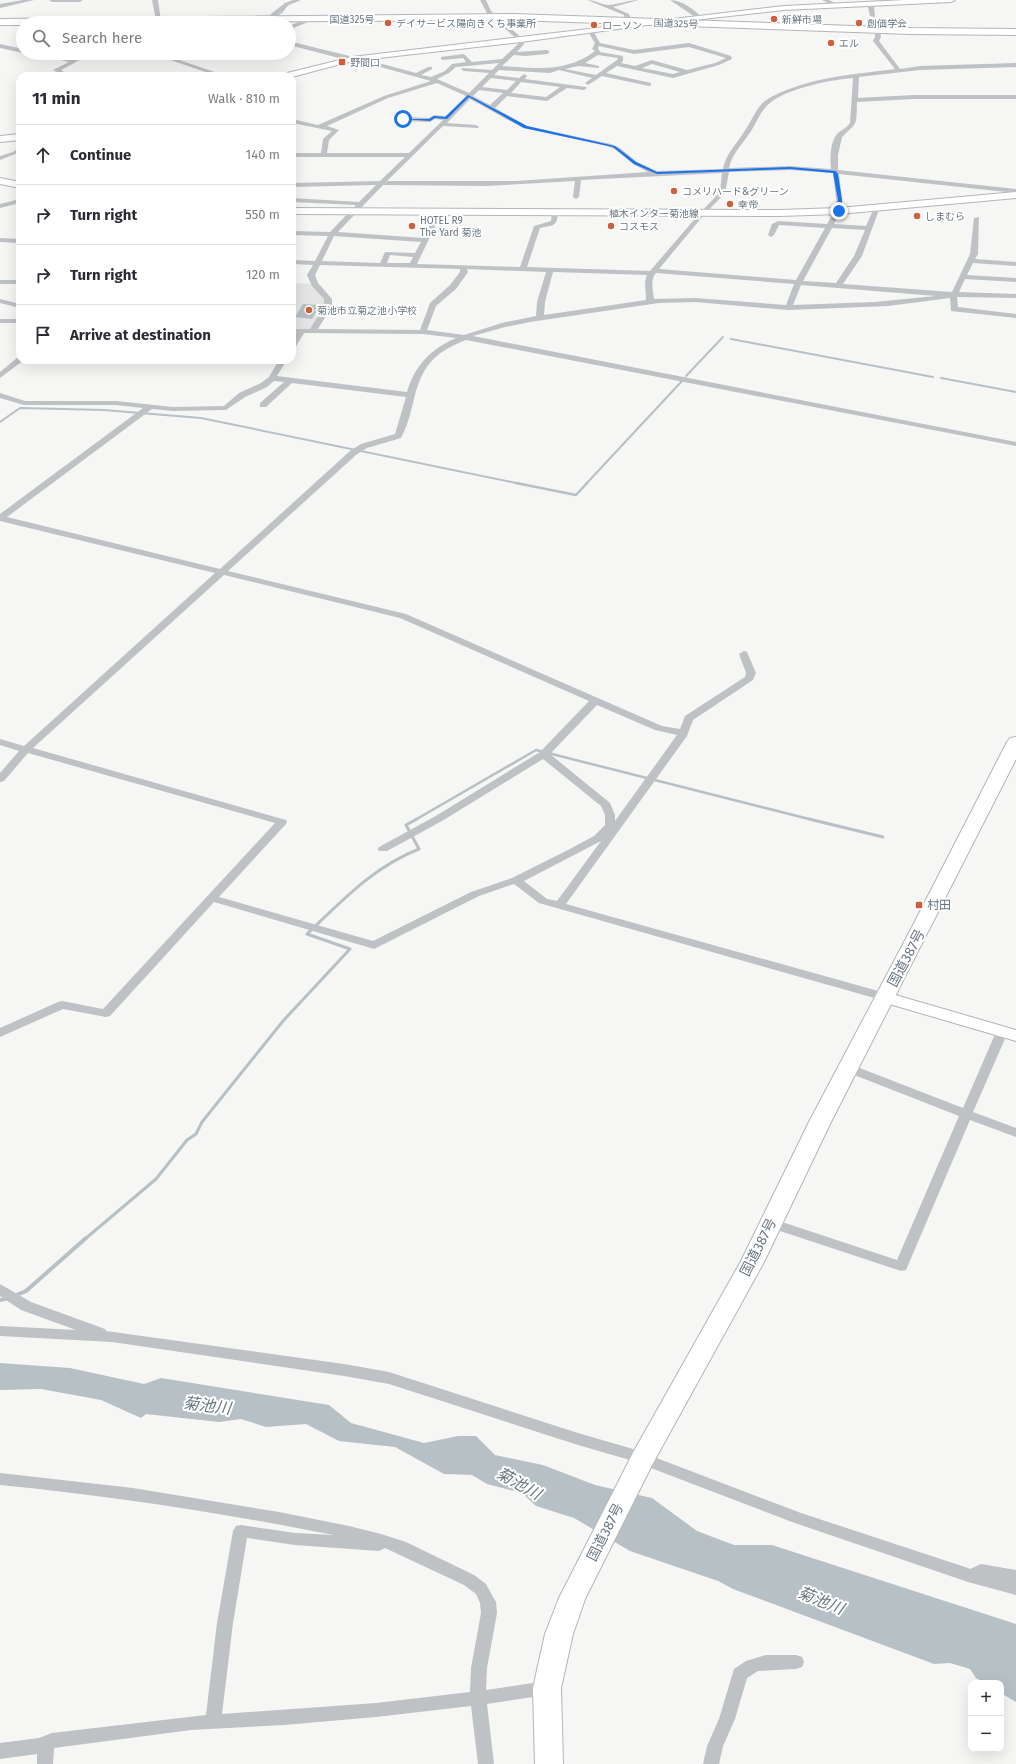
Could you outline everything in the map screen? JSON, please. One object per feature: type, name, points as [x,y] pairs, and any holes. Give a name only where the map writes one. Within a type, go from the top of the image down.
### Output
[{"type":"highway","name":"国道325号","points":[[296,19],[494,18],[877,30],[1016,32]]},
{"type":"highway","name":"国道325号","points":[[0,22],[16,22]]},
{"type":"highway","name":"国道387号","points":[[549,1764],[547,1688],[559,1634],[572,1598],[643,1459],[718,1324],[1016,742]]},
{"type":"main road","points":[[0,181],[16,184]]},
{"type":"main road","name":"植木インター菊池線","points":[[296,211],[357,208],[439,212],[780,214],[877,208],[1015,192]]},
{"type":"street","points":[[0,6],[31,0]]},
{"type":"street","points":[[52,0],[80,0]]},
{"type":"street","points":[[155,0],[158,16]]},
{"type":"street","points":[[272,16],[287,4],[298,0]]},
{"type":"street","points":[[483,0],[494,18],[521,40]]},
{"type":"street","points":[[590,0],[626,14],[627,17],[623,21]]},
{"type":"street","points":[[605,7],[636,0]]},
{"type":"street","points":[[673,0],[700,18]]},
{"type":"street","points":[[825,0],[836,6]]},
{"type":"street","points":[[296,73],[352,59],[521,40],[655,22],[784,8],[951,0]]},
{"type":"street","points":[[869,4],[871,6],[870,12],[873,16]]},
{"type":"street","points":[[296,25],[306,21],[306,19]]},
{"type":"street","points":[[590,30],[598,44],[634,52],[689,45],[729,56],[730,58],[687,72],[669,76],[617,64]]},
{"type":"street","points":[[877,30],[878,37],[876,41],[899,71]]},
{"type":"street","points":[[312,332],[328,306],[328,299],[315,284],[311,275],[332,234],[476,88],[514,53],[521,44],[521,40]]},
{"type":"street","points":[[597,53],[598,51],[595,49],[598,44]]},
{"type":"street","points":[[296,45],[435,80],[469,96],[526,127],[614,147],[635,163],[657,173]]},
{"type":"street","points":[[0,46],[16,49]]},
{"type":"street","points":[[514,53],[525,54],[547,52]]},
{"type":"street","points":[[451,68],[494,72],[532,70],[546,71],[578,64],[588,60],[597,53],[621,57],[617,64],[586,86],[565,86],[521,79],[494,72]]},
{"type":"street","points":[[443,58],[464,56],[470,63]]},
{"type":"street","points":[[60,72],[56,70],[75,61],[70,60]]},
{"type":"street","points":[[174,60],[211,72]]},
{"type":"street","points":[[296,122],[316,127],[321,126],[386,97],[435,80],[454,64],[505,61]]},
{"type":"street","points":[[636,68],[652,62],[687,72]]},
{"type":"street","points":[[489,107],[494,106],[538,64]]},
{"type":"street","points":[[578,64],[598,67]]},
{"type":"street","points":[[650,302],[649,282],[654,272],[703,213],[723,192],[728,158],[746,134],[766,102],[779,95],[814,82],[931,67],[1014,65],[1016,73]]},
{"type":"street","points":[[416,75],[430,68]]},
{"type":"street","points":[[558,69],[649,84]]},
{"type":"street","points":[[530,86],[546,71]]},
{"type":"street","points":[[788,308],[799,282],[839,211],[840,200],[836,174],[833,169],[836,142],[853,123],[856,76]]},
{"type":"street","points":[[476,88],[547,99],[565,86]]},
{"type":"street","points":[[854,100],[914,97],[1016,97]]},
{"type":"street","points":[[405,116],[403,119],[430,120],[434,117],[446,118]]},
{"type":"street","points":[[441,124],[476,127]]},
{"type":"street","points":[[321,126],[336,130],[326,139],[324,155]]},
{"type":"street","points":[[0,139],[16,137]]},
{"type":"street","points":[[0,158],[16,152]]},
{"type":"street","points":[[296,155],[410,155]]},
{"type":"street","points":[[296,184],[433,182],[486,184],[657,173],[790,168],[1015,192]]},
{"type":"street","points":[[576,197],[578,179]]},
{"type":"street","points":[[296,200],[344,202],[357,208]]},
{"type":"street","points":[[0,206],[16,202]]},
{"type":"street","points":[[838,286],[858,256],[877,208]]},
{"type":"street","points":[[413,265],[439,212]]},
{"type":"street","points":[[523,268],[537,226],[553,223],[555,213]]},
{"type":"street","points":[[977,218],[972,257],[953,295],[954,309],[1016,316]]},
{"type":"street","points":[[771,235],[775,224],[778,223],[868,228]]},
{"type":"street","points":[[296,233],[425,240]]},
{"type":"street","points":[[0,240],[16,241]]},
{"type":"street","points":[[383,264],[387,253],[417,255]]},
{"type":"street","points":[[972,257],[1016,257]]},
{"type":"street","points":[[972,257],[1016,264]]},
{"type":"street","points":[[296,262],[654,272],[953,295],[1016,296]]},
{"type":"street","points":[[423,332],[433,305],[453,287],[464,272],[463,266]]},
{"type":"street","points":[[540,317],[541,302],[550,273],[549,269]]},
{"type":"street","points":[[963,277],[1016,280]]},
{"type":"street","points":[[0,282],[16,282]]},
{"type":"street","points":[[0,778],[25,750],[352,453],[364,446],[398,436],[404,426],[411,395],[421,367],[432,355],[465,336],[505,324],[540,317],[650,302],[674,300],[788,308],[818,308],[897,303],[953,295]]},
{"type":"street","points":[[0,300],[16,305]]},
{"type":"street","points":[[0,321],[16,321]]},
{"type":"street","points":[[296,331],[423,332],[465,336],[1016,444]]},
{"type":"street","points":[[296,340],[301,332]]},
{"type":"street","points":[[0,376],[16,363]]},
{"type":"street","points":[[0,395],[24,403],[116,403],[179,409],[226,408],[242,395],[264,385],[272,378],[281,364]]},
{"type":"street","points":[[272,378],[411,395]]},
{"type":"street","points":[[263,404],[290,380]]},
{"type":"street","points":[[150,407],[0,518],[403,616],[658,728],[683,733]]},
{"type":"street","points":[[560,905],[613,827],[683,733],[689,718],[750,678],[751,674],[744,654]]},
{"type":"street","points":[[383,848],[438,819],[544,754],[596,700]]},
{"type":"street","points":[[0,742],[282,822],[106,1013],[62,1005],[0,1033]]},
{"type":"street","points":[[544,754],[606,805],[613,827]]},
{"type":"street","points":[[211,898],[374,945],[475,894],[516,880],[598,838],[613,827]]},
{"type":"street","points":[[516,880],[543,901],[886,997],[1009,1034],[966,1114],[948,1161],[901,1266],[770,1223]]},
{"type":"street","points":[[848,1068],[1016,1133]]},
{"type":"street","points":[[0,1289],[26,1306],[112,1337]]},
{"type":"street","points":[[0,1331],[112,1337],[344,1370],[389,1378],[643,1459],[797,1518],[968,1575],[1016,1588]]},
{"type":"street","points":[[0,1480],[64,1485],[213,1507],[349,1532],[401,1547],[469,1580],[481,1589],[488,1602],[489,1613],[479,1668],[479,1698],[486,1764]]},
{"type":"street","points":[[213,1721],[225,1623],[241,1530],[295,1539],[401,1547]]},
{"type":"street","points":[[968,1575],[981,1572],[1016,1577]]},
{"type":"street","points":[[711,1764],[715,1746],[727,1719],[740,1674],[745,1669],[758,1664],[796,1662]]},
{"type":"street","points":[[0,1751],[39,1746],[46,1743],[144,1728],[213,1721],[332,1714],[479,1698],[547,1688]]},
{"type":"street","points":[[45,1764],[46,1743]]},
{"type":"shaded area","name":"菊池市立菊之池小学校","points":[[296,283],[315,284],[328,299],[312,332],[296,331]]},
{"type":"water","points":[[303,304],[320,305],[312,319],[296,317]]},
{"type":"water","name":"菊池川","points":[[0,1363],[70,1368],[144,1384],[161,1378],[329,1405],[351,1423],[424,1443],[458,1436],[476,1436],[495,1455],[543,1465],[595,1485],[652,1498],[697,1531],[734,1545],[772,1545],[1016,1624],[1016,1702],[1004,1695],[1004,1680],[980,1680],[976,1678],[970,1669],[950,1663],[934,1664],[733,1589],[718,1581],[630,1551],[574,1518],[536,1506],[522,1493],[487,1484],[472,1475],[444,1474],[395,1447],[339,1441],[306,1424],[266,1427],[241,1419],[219,1422],[146,1414],[141,1418],[101,1400],[41,1389],[0,1390]]},
{"type":"waterway","points":[[276,16],[282,12],[286,6]]},
{"type":"waterway","points":[[686,376],[723,337]]},
{"type":"waterway","points":[[731,339],[933,377]]},
{"type":"waterway","points":[[941,378],[1016,392]]},
{"type":"waterway","points":[[586,484],[682,381]]},
{"type":"waterway","points":[[0,422],[20,408],[104,410],[201,418],[521,484]]},
{"type":"waterway","points":[[516,483],[521,484]]},
{"type":"waterway","points":[[521,484],[576,495],[587,483]]},
{"type":"waterway","points":[[415,820],[536,750],[810,819]]},
{"type":"waterway","points":[[85,1239],[156,1179],[187,1140],[196,1134],[202,1122],[283,1021],[350,949],[307,934],[346,897],[373,875],[402,856],[419,849],[406,825],[417,819]]},
{"type":"waterway","points":[[810,819],[883,837]]},
{"type":"waterway","points":[[14,1296],[26,1291],[86,1238]]},
{"type":"waterway","points":[[0,1300],[9,1298]]},
{"type":"place","name":"新鮮市場","points":[[774,19]]},
{"type":"place","name":"デイサービス陽向きくち事業所","points":[[388,23]]},
{"type":"place","name":"創価学会","points":[[859,23]]},
{"type":"place","name":"ローソン","points":[[594,25]]},
{"type":"place","name":"エル","points":[[831,43]]},
{"type":"place","name":"野間口","points":[[342,62]]},
{"type":"place","name":"コメリハード&グリーン","points":[[674,191]]},
{"type":"place","name":"幸帝","points":[[730,204]]},
{"type":"place","name":"しまむら","points":[[917,216]]},
{"type":"place","name":"HOTEL R9 The Yard 菊池","points":[[412,226]]},
{"type":"place","name":"コスモス","points":[[611,226]]},
{"type":"place","name":"菊池市立菊之池小学校","points":[[309,310]]},
{"type":"place","name":"村田","points":[[919,905]]},
{"type":"route","points":[[403,119],[430,120],[434,117],[446,118],[469,96],[526,127],[602,143],[614,147],[639,166],[657,173],[790,168],[809,168],[834,172],[836,174],[840,200],[839,211]]}]
